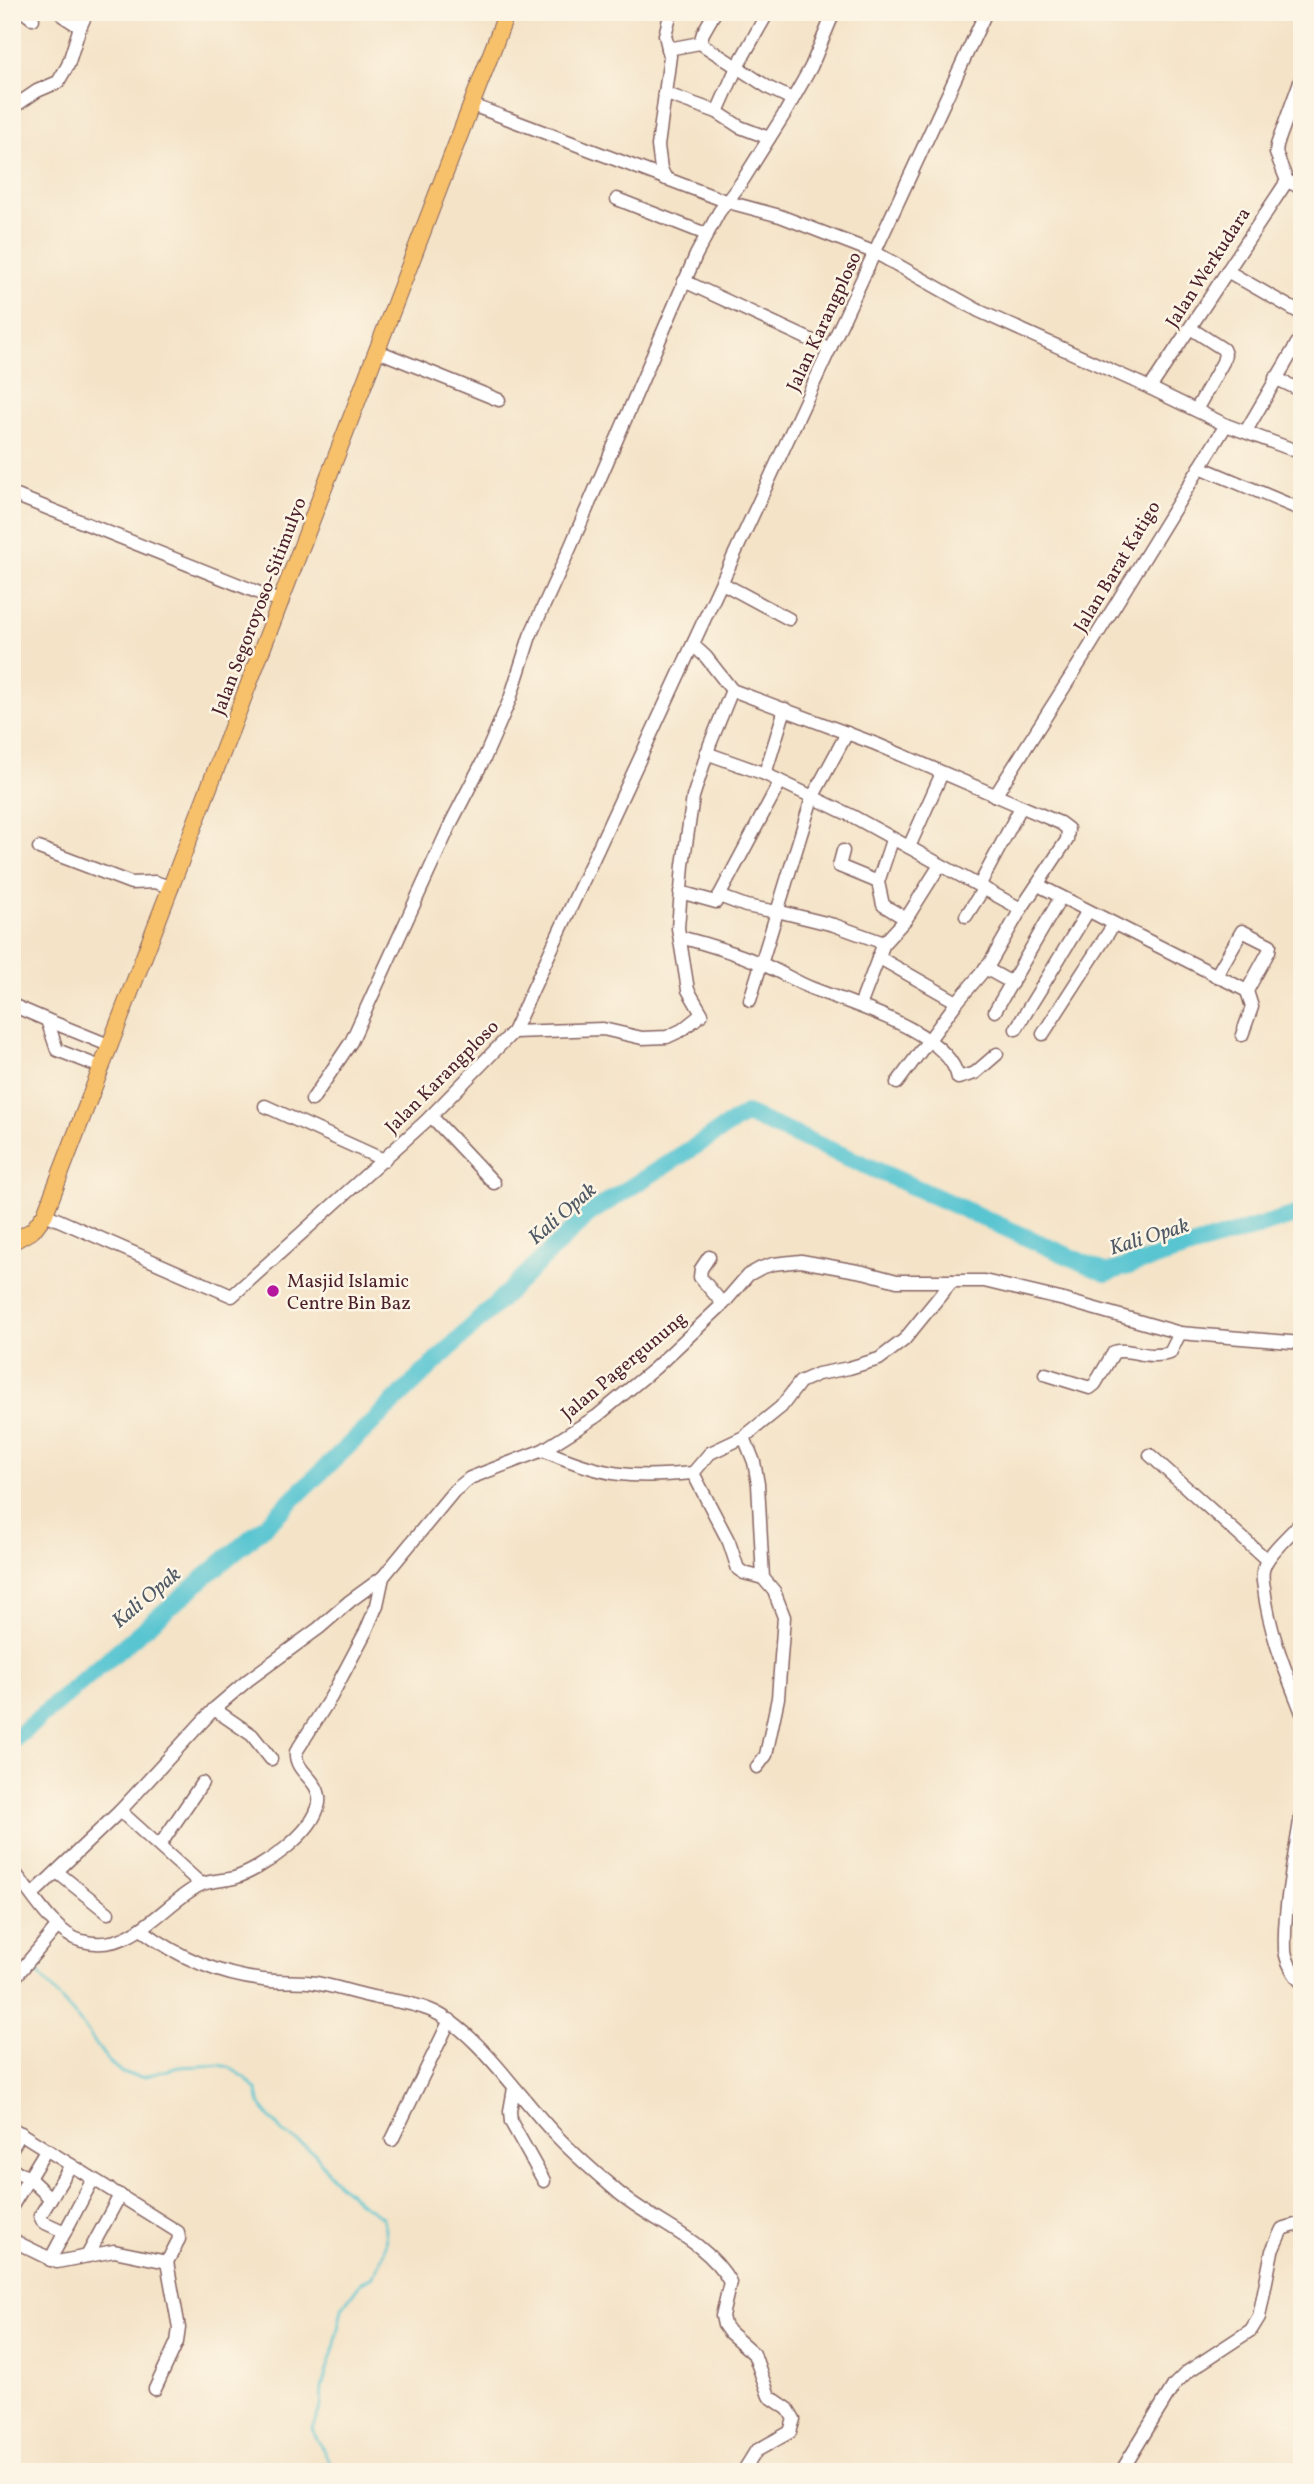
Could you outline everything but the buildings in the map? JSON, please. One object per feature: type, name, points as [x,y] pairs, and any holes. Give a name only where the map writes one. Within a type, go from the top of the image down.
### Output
[{"type":"main road","name":"Jalan Segoroyoso-Sitimulyo","points":[[45,1214],[508,12]]},
{"type":"main road","points":[[15,1237],[39,1223],[45,1214]]},
{"type":"street","points":[[63,12],[63,16],[80,27]]},
{"type":"street","points":[[12,108],[37,91],[58,82],[68,65],[87,12]]},
{"type":"street","points":[[666,179],[661,169],[658,146],[670,56],[665,35],[671,12]]},
{"type":"street","points":[[700,43],[715,12]]},
{"type":"street","points":[[717,112],[737,67],[768,12]]},
{"type":"street","points":[[312,1100],[351,1042],[452,821],[484,759],[510,699],[530,636],[706,234],[769,138],[811,67],[834,12]]},
{"type":"street","name":"Jalan Karangploso","points":[[45,1214],[232,1296],[431,1116],[513,1031],[986,12]]},
{"type":"street","points":[[668,49],[700,43],[769,88],[792,99]]},
{"type":"street","points":[[1302,76],[1276,153],[1287,181],[1302,188]]},
{"type":"street","points":[[664,93],[717,112],[740,127],[769,138]]},
{"type":"street","points":[[472,105],[728,202],[780,216],[876,253],[979,311],[1226,425],[1302,453]]},
{"type":"street","name":"Jalan Werkudara","points":[[1150,388],[1287,181]]},
{"type":"street","points":[[617,199],[706,234]]},
{"type":"street","points":[[1227,271],[1302,314]]},
{"type":"street","points":[[684,281],[830,349]]},
{"type":"street","points":[[1189,328],[1223,349],[1225,354],[1196,410]]},
{"type":"street","points":[[1246,431],[1302,335]]},
{"type":"street","points":[[378,351],[499,400]]},
{"type":"street","points":[[1275,378],[1302,391]]},
{"type":"street","name":"Jalan Barat Katigo","points":[[995,796],[1226,425]]},
{"type":"street","points":[[1200,467],[1302,510]]},
{"type":"street","points":[[12,494],[282,602]]},
{"type":"street","points":[[722,583],[789,619]]},
{"type":"street","points":[[693,645],[732,690],[847,733],[1059,823],[1068,830],[1067,840],[985,968],[897,1083]]},
{"type":"street","points":[[513,1031],[603,1029],[642,1038],[667,1037],[682,1030],[702,1014],[688,990],[680,937],[680,892],[693,797],[706,753],[732,690]]},
{"type":"street","points":[[765,774],[785,709]]},
{"type":"street","points":[[750,1000],[812,798],[847,733]]},
{"type":"street","points":[[706,753],[765,774],[854,817],[1021,909]]},
{"type":"street","points":[[909,847],[942,773]]},
{"type":"street","points":[[680,892],[716,902],[780,782]]},
{"type":"street","points":[[966,916],[1021,807]]},
{"type":"street","points":[[892,840],[878,882],[883,905],[906,919]]},
{"type":"street","points":[[40,848],[131,883],[155,882],[172,888]]},
{"type":"street","points":[[843,851],[838,866],[878,882]]},
{"type":"street","points":[[860,1006],[884,943],[906,919],[940,865]]},
{"type":"street","points":[[1038,885],[1247,991]]},
{"type":"street","points":[[719,896],[746,906],[834,925],[884,943]]},
{"type":"street","points":[[996,1011],[1061,897]]},
{"type":"street","points":[[1016,1030],[1088,911]]},
{"type":"street","points":[[1043,1034],[1114,924]]},
{"type":"street","points":[[1216,976],[1242,931],[1269,944],[1270,949],[1247,991],[1252,1007],[1242,1035]]},
{"type":"street","points":[[680,937],[763,964],[807,987],[902,1024],[928,1040],[953,1065],[958,1079],[975,1073],[997,1054]]},
{"type":"street","points":[[878,957],[957,1002]]},
{"type":"street","points":[[985,968],[1012,983]]},
{"type":"street","points":[[12,1005],[111,1046]]},
{"type":"street","points":[[47,1020],[57,1050],[103,1068]]},
{"type":"street","points":[[265,1106],[384,1160]]},
{"type":"street","points":[[431,1116],[494,1183]]},
{"type":"street","points":[[709,1257],[701,1269],[700,1277],[723,1304]]},
{"type":"street","name":"Jalan Pagergunung","points":[[12,1870],[57,1927],[79,1940],[101,1943],[142,1930],[201,1884],[232,1878],[261,1867],[306,1829],[314,1817],[319,1802],[317,1788],[296,1762],[296,1752],[331,1697],[366,1631],[377,1605],[383,1577],[425,1524],[470,1478],[543,1450],[597,1416],[655,1368],[723,1304],[748,1275],[774,1264],[801,1261],[863,1272],[897,1282],[984,1281],[1064,1300],[1180,1333],[1302,1343]]},
{"type":"street","points":[[543,1450],[602,1472],[634,1477],[693,1473],[710,1453],[744,1437],[781,1407],[800,1382],[818,1374],[879,1359],[904,1340],[952,1282]]},
{"type":"street","points":[[1045,1374],[1090,1388],[1114,1352],[1118,1350],[1160,1356],[1170,1353],[1180,1333]]},
{"type":"street","points":[[744,1437],[754,1462],[758,1484],[763,1578]]},
{"type":"street","points":[[1150,1455],[1267,1560]]},
{"type":"street","points":[[693,1473],[729,1542],[738,1569],[763,1578],[774,1591],[784,1618],[778,1698],[766,1755],[757,1767]]},
{"type":"street","points":[[1302,1521],[1263,1568],[1267,1612],[1280,1659],[1302,1713]]},
{"type":"street","points":[[33,1894],[120,1811],[214,1709],[248,1679],[319,1628],[383,1577]]},
{"type":"street","points":[[214,1709],[252,1735],[271,1759]]},
{"type":"street","points":[[160,1845],[202,1783]]},
{"type":"street","points":[[1302,1808],[1285,1952],[1295,1976],[1302,1983]]},
{"type":"street","points":[[120,1811],[201,1884]]},
{"type":"street","points":[[57,1872],[108,1913]]},
{"type":"street","points":[[12,1981],[57,1927]]},
{"type":"street","points":[[142,1930],[165,1947],[211,1968],[263,1980],[314,1983],[410,2003],[450,2020],[492,2062],[553,2133],[621,2195],[707,2253],[721,2267],[730,2282],[722,2316],[724,2325],[729,2333],[754,2354],[769,2396],[788,2409],[794,2419],[790,2432],[756,2451],[743,2472]]},
{"type":"street","points":[[392,2140],[450,2020]]},
{"type":"street","points":[[514,2088],[511,2122],[544,2181]]},
{"type":"street","points":[[12,2148],[17,2130],[178,2232],[179,2239],[167,2262],[179,2332],[155,2389]]},
{"type":"street","points":[[12,2206],[46,2150]]},
{"type":"street","points":[[65,2232],[40,2219],[40,2213],[71,2165]]},
{"type":"street","points":[[12,2169],[29,2178],[50,2198]]},
{"type":"street","points":[[50,2260],[93,2179]]},
{"type":"street","points":[[87,2256],[120,2195]]},
{"type":"street","points":[[1121,2472],[1174,2385],[1187,2372],[1251,2330],[1259,2317],[1272,2251],[1282,2229],[1302,2223]]},
{"type":"street","points":[[12,2241],[50,2260],[62,2262],[114,2251],[167,2262]]},
{"type":"waterway","name":"Kali Opak","points":[[12,1741],[266,1525],[590,1213],[746,1114],[1106,1273],[1302,1213]]},
{"type":"waterway","points":[[32,1966],[82,2024],[107,2060],[122,2073],[142,2077],[179,2067],[229,2067],[257,2091],[260,2105],[282,2132],[315,2153],[332,2178],[382,2217],[385,2234],[382,2256],[371,2278],[361,2282],[342,2308],[322,2387],[321,2407],[312,2429],[332,2472]]},
{"type":"place","name":"Masjid Islamic Centre Bin Baz","points":[[273,1291]]}]
